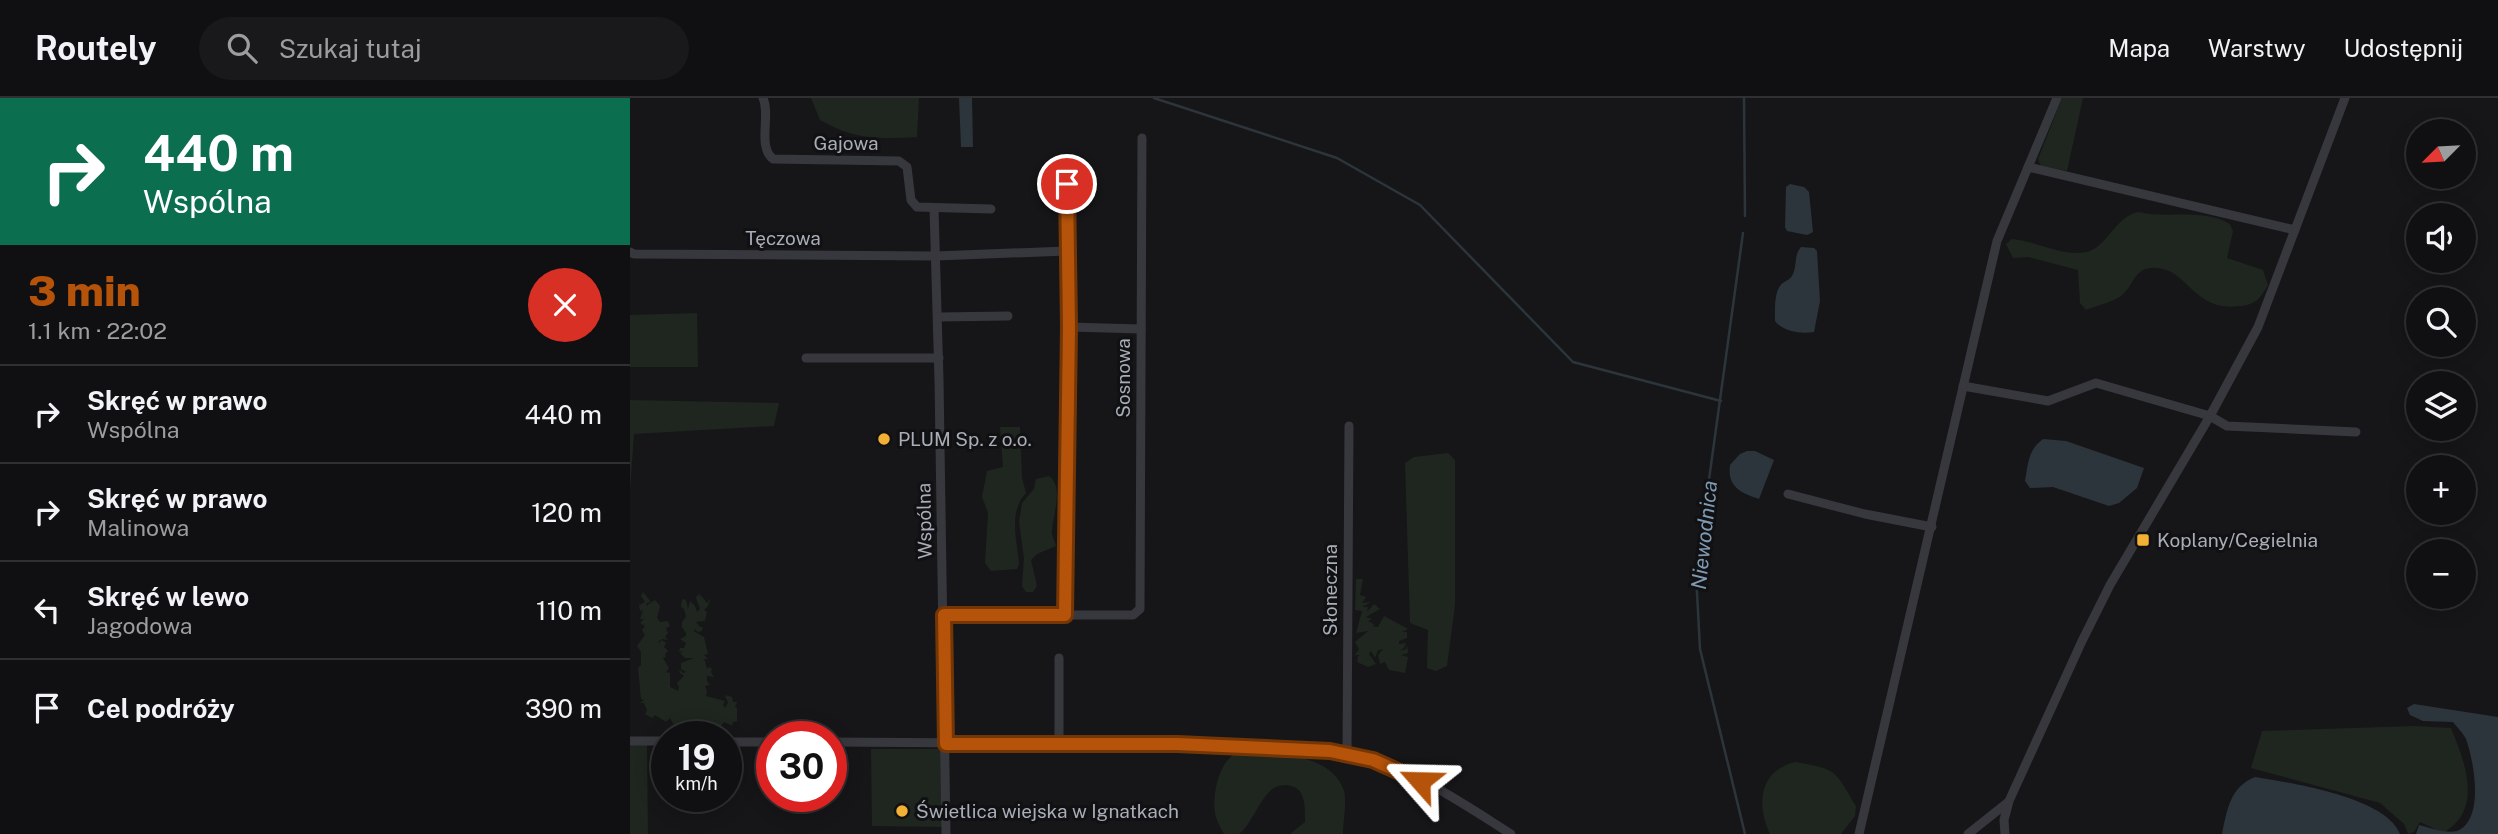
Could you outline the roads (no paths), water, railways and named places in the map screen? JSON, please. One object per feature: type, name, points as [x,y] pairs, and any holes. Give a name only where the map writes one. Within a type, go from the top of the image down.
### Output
[{"type":"street","name":"Gajowa","points":[[763,98],[766,150],[773,159],[899,161],[907,167],[912,203],[920,208],[934,208]]},
{"type":"street","points":[[1859,834],[1997,242],[2057,98]]},
{"type":"street","points":[[2005,832],[2009,801],[2081,641],[2110,585],[2210,416],[2258,327],[2345,98]]},
{"type":"street","name":"Sosnowa","points":[[1065,615],[1133,615],[1140,609],[1142,138]]},
{"type":"street","points":[[2028,167],[2295,230]]},
{"type":"street","points":[[944,615],[1065,615],[1069,327],[1067,184]]},
{"type":"street","points":[[934,208],[991,209]]},
{"type":"street","name":"Wspólna","points":[[934,208],[944,615],[946,834]]},
{"type":"street","name":"Tęczowa","points":[[630,252],[936,256],[1067,251]]},
{"type":"street","points":[[938,317],[1008,316]]},
{"type":"street","points":[[1069,327],[1141,329]]},
{"type":"street","points":[[806,358],[939,358]]},
{"type":"street","points":[[1963,386],[2048,401],[2096,383],[2210,416],[2227,426],[2356,432]]},
{"type":"street","name":"Słoneczna","points":[[1347,754],[1349,426]]},
{"type":"street","points":[[1788,494],[1865,514],[1932,527]]},
{"type":"street","points":[[1059,658],[1059,743]]},
{"type":"street","points":[[630,741],[651,741]]},
{"type":"street","points":[[847,742],[1269,747],[1347,754],[1373,760],[1408,775],[1511,834]]},
{"type":"street","points":[[1973,832],[2009,801]]},
{"type":"street","points":[[1987,820],[2000,824],[2005,832]]},
{"type":"waterway","points":[[1154,98],[1337,158],[1420,205],[1573,362],[1721,401]]},
{"type":"waterway","name":"Niewodnica","points":[[1744,98],[1745,216]]},
{"type":"waterway","name":"Niewodnica","points":[[1743,233],[1696,574],[1700,649],[1745,834]]},
{"type":"place","name":"PLUM Sp. z o.o.","points":[[884,439]]},
{"type":"place","name":"Koplany/Cegielnia","points":[[2143,540]]},
{"type":"place","name":"Świetlica wiejska w Ignatkach","points":[[902,811]]}]
